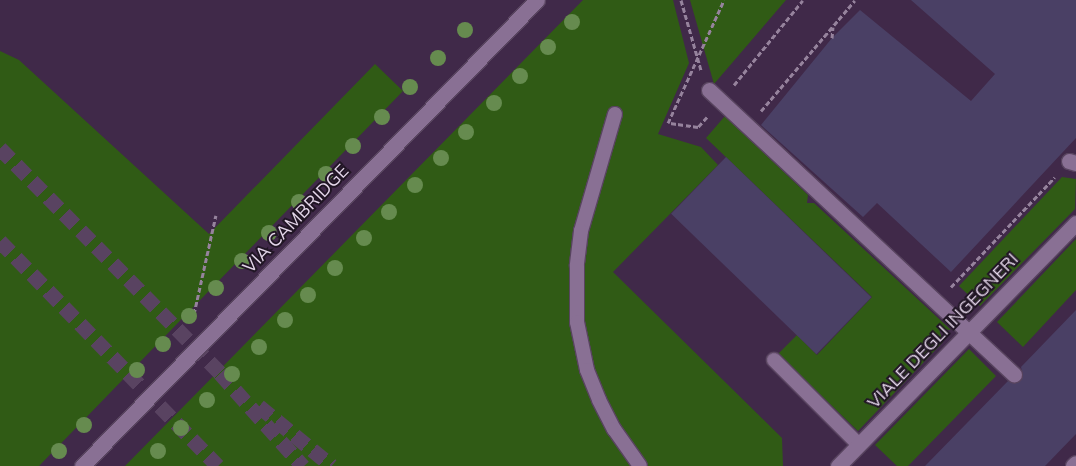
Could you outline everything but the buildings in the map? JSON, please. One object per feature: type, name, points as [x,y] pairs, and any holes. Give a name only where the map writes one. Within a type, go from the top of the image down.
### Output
[{"type":"street","name":"VIA CAMBRIDGE","points":[[82,466],[537,0]]},
{"type":"street","points":[[708,90],[935,303],[969,331],[1014,374]]},
{"type":"street","name":"VIALE DEGLI INGEGNERI","points":[[838,466],[1076,223]]},
{"type":"lane","points":[[615,114],[581,231],[577,266],[577,322],[587,370],[599,400],[614,429],[640,466]]},
{"type":"lane","points":[[774,360],[859,445]]},
{"type":"lane","points":[[1073,466],[1076,463]]},
{"type":"path","points":[[681,0],[708,90]]},
{"type":"path","points":[[721,101],[803,0]]},
{"type":"path","points":[[758,115],[856,0]]},
{"type":"path","points":[[832,38],[833,26]]},
{"type":"path","points":[[935,303],[1073,162]]},
{"type":"path","points":[[194,314],[216,216]]},
{"type":"green space","points":[[583,0],[673,0],[689,63],[658,134],[701,147],[718,165],[613,272],[782,438],[783,466],[125,466]]},
{"type":"green space","points":[[690,0],[786,0],[714,84]]},
{"type":"green space","points":[[0,51],[19,60],[209,234],[375,64],[403,91],[39,466],[0,466]]},
{"type":"green space","points":[[725,116],[808,195],[807,203],[814,203],[951,330],[939,329],[943,342],[858,431],[778,354],[797,335],[817,355],[872,297],[706,138]]},
{"type":"green space","points":[[1062,177],[1076,179],[1075,209],[980,306],[959,286]]},
{"type":"green space","points":[[1076,239],[1076,290],[1023,347],[997,322]]},
{"type":"green space","points":[[969,349],[996,376],[908,466],[897,466],[875,445]]},
{"type":"tunnel","points":[[0,148],[220,373],[303,466]]},
{"type":"tunnel","points":[[0,241],[218,466]]},
{"type":"tunnel","points":[[259,406],[332,466]]}]
